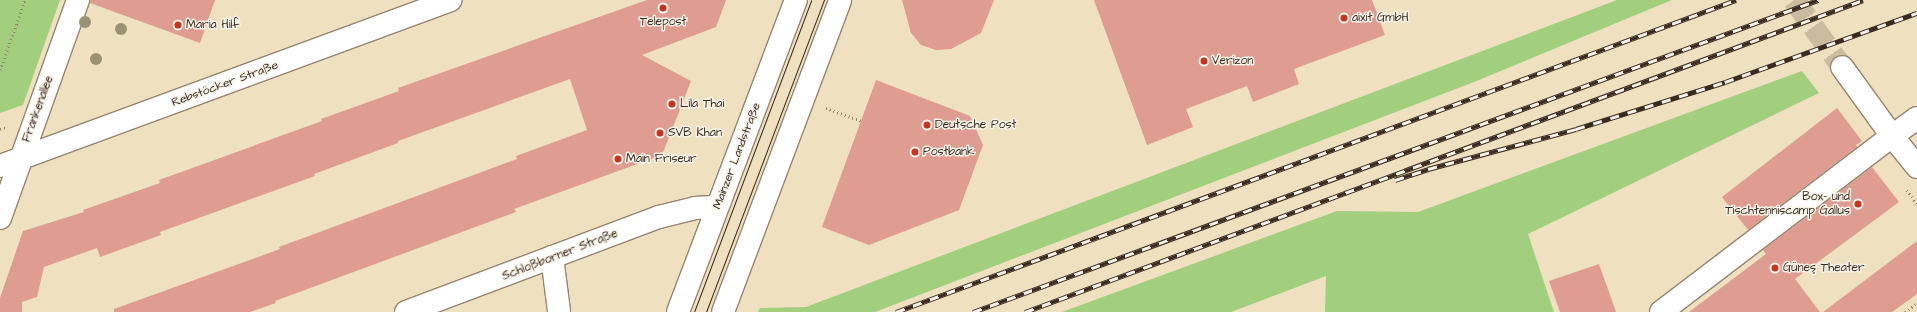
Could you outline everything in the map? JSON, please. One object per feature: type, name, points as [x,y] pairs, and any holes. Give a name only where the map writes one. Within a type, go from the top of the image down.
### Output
[{"type":"street","name":"Frankenallee","points":[[0,218],[20,158],[78,0]]},
{"type":"street","name":"Rebstöcker Straße","points":[[0,166],[450,0]]},
{"type":"street","name":"Mainzer Landstraße","points":[[678,312],[796,0]]},
{"type":"street","points":[[723,312],[840,0]]},
{"type":"street","points":[[1842,67],[1892,136],[1917,167]]},
{"type":"street","points":[[1661,312],[1917,118]]},
{"type":"street","name":"Schloßborner Straße","points":[[406,312],[660,217],[695,208],[717,207]]},
{"type":"street","points":[[552,257],[558,311]]},
{"type":"path","points":[[0,70],[25,0]]},
{"type":"path","points":[[824,107],[861,121]]},
{"type":"path","points":[[1905,312],[1917,303]]},
{"type":"green space","points":[[0,0],[60,0],[23,105],[0,113]]},
{"type":"green space","points":[[1617,0],[1672,0],[1474,82],[875,312],[758,312],[760,308],[806,307]]},
{"type":"green space","points":[[1802,71],[1819,93],[1528,234],[1554,312],[1325,312],[1326,276],[1231,312],[1062,312],[1337,211],[1418,212]]},
{"type":"building","name":"Maria Hilf","points":[[90,0],[215,0],[200,43],[90,3]]},
{"type":"building","points":[[647,0],[726,0],[716,27],[642,55],[691,81],[662,155],[514,209],[516,212],[275,301],[276,303],[250,312],[114,312],[114,309],[280,249],[279,247],[517,159],[516,156],[587,130],[570,79],[398,141],[398,143],[314,174],[315,176],[160,232],[161,235],[100,257],[97,248],[44,267],[37,297],[22,302],[22,312],[0,312],[0,298],[23,231],[84,212],[83,210],[160,183],[159,180],[322,121],[321,119],[399,91],[398,88]]},
{"type":"building","points":[[902,0],[994,0],[981,33],[951,49],[936,50],[921,45],[911,33]]},
{"type":"building","name":"Verizon","points":[[1094,0],[1372,0],[1385,35],[1294,69],[1299,84],[1253,102],[1247,86],[1186,109],[1193,127],[1147,145]]},
{"type":"building","points":[[876,80],[970,116],[983,145],[959,210],[869,245],[822,227]]},
{"type":"building","points":[[1837,108],[1862,141],[1856,145],[1857,147],[1748,230],[1722,197]]},
{"type":"building","points":[[1872,167],[1899,202],[1795,279],[1820,312],[1689,312],[1766,254],[1763,250]]},
{"type":"building","points":[[1917,241],[1917,294],[1892,312],[1823,312]]},
{"type":"building","points":[[1599,264],[1616,312],[1560,312],[1549,281]]},
{"type":"tunnel","points":[[1794,0],[1842,67]]},
{"type":"tram line","points":[[694,312],[811,0]]},
{"type":"tram line","points":[[706,312],[824,0]]},
{"type":"railway","points":[[896,312],[1736,0]]},
{"type":"railway","points":[[973,312],[1818,0]]},
{"type":"railway","points":[[1025,312],[1863,0]]},
{"type":"railway","points":[[1395,180],[1428,169],[1576,129],[1725,82],[1917,13]]},
{"type":"place","name":"Telepost","points":[[663,8]]},
{"type":"place","name":"aixit GmbH","points":[[1344,18]]},
{"type":"place","name":"Maria Hilf","points":[[178,25]]},
{"type":"place","name":"Verizon","points":[[1204,61]]},
{"type":"place","name":"Lila Thai","points":[[672,104]]},
{"type":"place","name":"Deutsche Post","points":[[927,125]]},
{"type":"place","name":"SVB Khan","points":[[660,133]]},
{"type":"place","name":"Postbank","points":[[915,152]]},
{"type":"place","name":"Main Friseur","points":[[618,159]]},
{"type":"place","name":"Box- und Tischtenniscamp Gallus","points":[[1858,204]]},
{"type":"place","name":"Güneş Theater","points":[[1775,268]]}]
